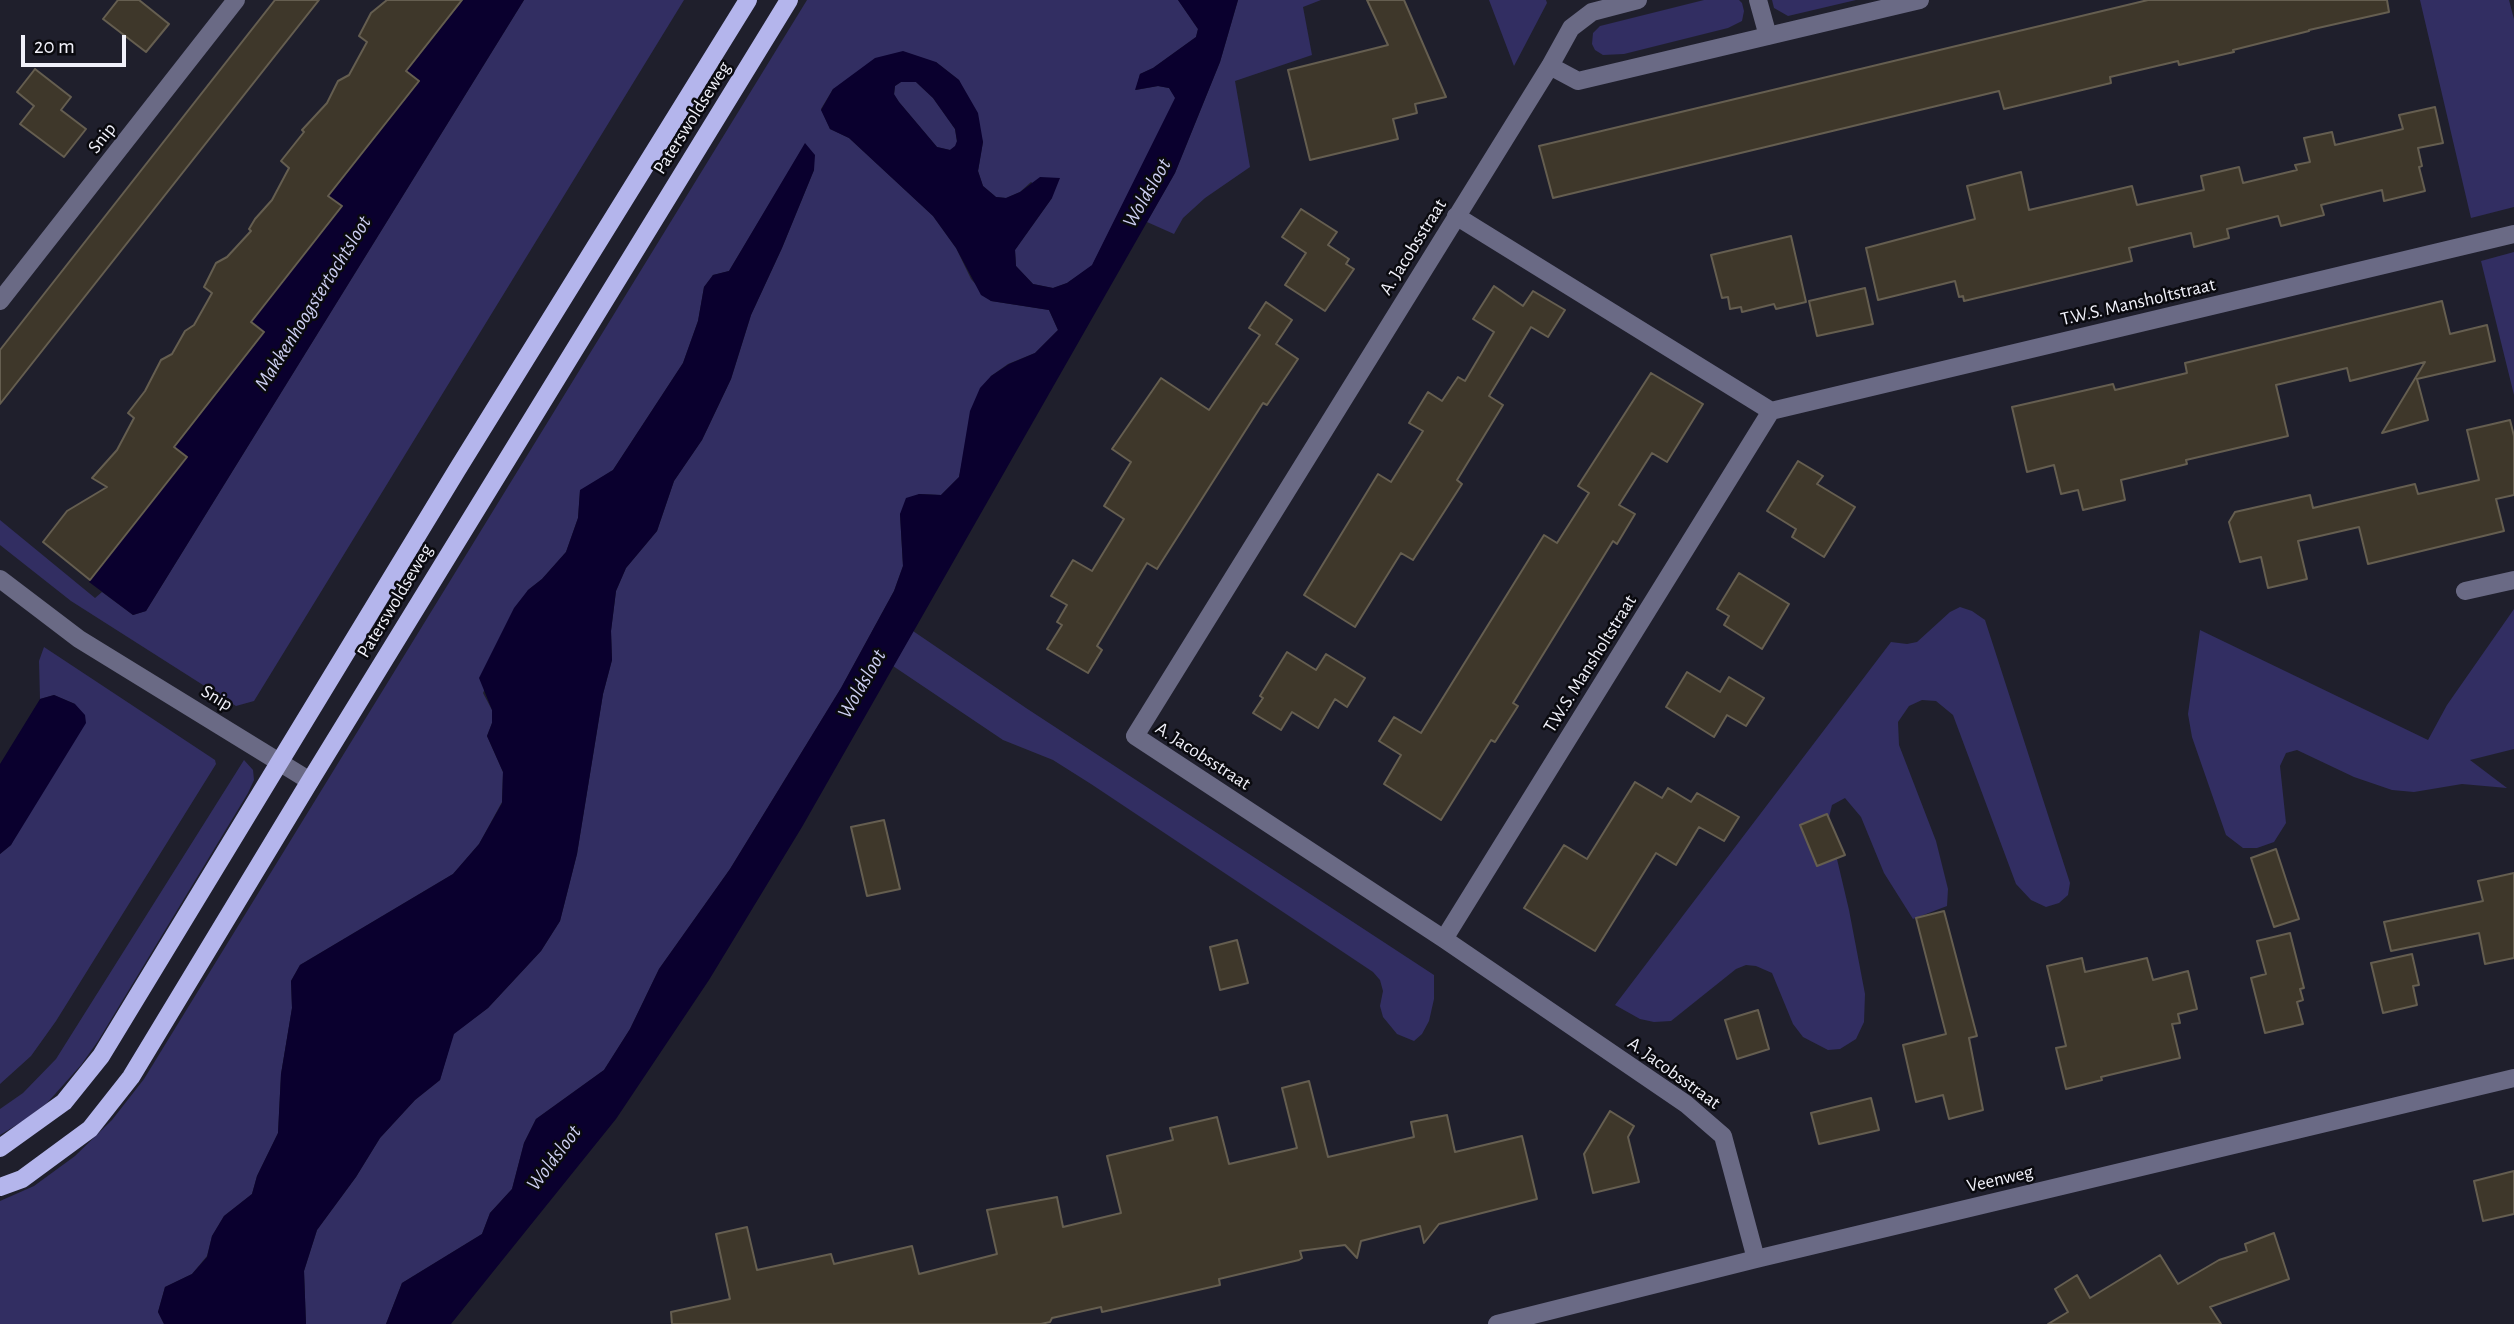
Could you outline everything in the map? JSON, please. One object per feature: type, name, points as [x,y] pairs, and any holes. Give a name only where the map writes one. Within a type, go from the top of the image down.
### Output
[{"type":"main road","name":"Paterswoldseweg","points":[[0,1148],[64,1102],[101,1056],[278,761],[748,0]]},
{"type":"main road","name":"Paterswoldseweg","points":[[0,1186],[22,1179],[90,1129],[131,1077],[789,0]]},
{"type":"street","name":"Snip","points":[[0,302],[236,0]]},
{"type":"street","name":"A. Jacobsstraat","points":[[1638,0],[1592,12],[1571,28],[1135,736],[1444,939],[1686,1104],[1723,1136],[1756,1259]]},
{"type":"street","points":[[1758,0],[1768,36]]},
{"type":"street","points":[[1550,66],[1578,81],[1920,0]]},
{"type":"street","points":[[1456,216],[1772,411]]},
{"type":"street","name":"T.W.S. Mansholtstraat","points":[[1444,939],[1772,411],[2514,234]]},
{"type":"street","name":"Snip","points":[[0,579],[79,639],[310,781]]},
{"type":"street","points":[[2465,591],[2514,580]]},
{"type":"street","name":"Veenweg","points":[[1497,1324],[1756,1259],[2514,1078]]},
{"type":"shaded area","points":[[524,0],[684,0],[254,701],[236,706],[71,601],[0,545],[0,520],[95,598],[102,592],[133,615],[146,611]]},
{"type":"shaded area","points":[[807,0],[1178,0],[1198,29],[1196,37],[1153,68],[1140,74],[1136,90],[1158,86],[1169,88],[1176,98],[1092,266],[1067,283],[1053,288],[1033,284],[1016,266],[1015,250],[1052,198],[1031,182],[1020,192],[1006,198],[996,197],[983,186],[978,171],[983,142],[959,80],[936,62],[833,89],[821,109],[830,129],[849,138],[933,216],[956,248],[971,279],[991,301],[1049,310],[1058,330],[1035,353],[1008,364],[991,376],[966,445],[959,477],[941,495],[919,494],[900,514],[903,566],[894,591],[841,688],[730,869],[659,969],[630,1029],[604,1070],[536,1119],[524,1143],[512,1189],[490,1213],[482,1234],[402,1283],[386,1324],[306,1324],[304,1271],[317,1230],[356,1177],[380,1138],[415,1100],[440,1080],[453,1034],[488,1008],[541,951],[560,921],[577,854],[603,694],[612,660],[611,631],[616,591],[626,568],[657,531],[674,481],[702,440],[731,379],[751,315],[814,170],[805,144],[729,271],[713,275],[704,287],[698,321],[683,363],[613,470],[580,491],[578,518],[566,552],[542,579],[528,590],[483,693],[492,710],[492,723],[487,736],[503,772],[502,802],[479,844],[453,874],[300,965],[291,981],[292,1008],[281,1074],[278,1133],[257,1176],[252,1194],[224,1216],[212,1236],[207,1256],[192,1274],[165,1287],[158,1312],[164,1324],[0,1324],[0,1201],[34,1186],[75,1156],[112,1120],[144,1079]]},
{"type":"shaded area","points":[[1238,0],[1321,0],[1303,7],[1312,55],[1235,81],[1250,167],[1205,198],[1183,218],[1174,234],[1147,222],[1175,173],[1220,62]]},
{"type":"shaded area","points":[[1489,0],[1546,0],[1547,3],[1514,66]]},
{"type":"shaded area","points":[[1704,0],[1739,0],[1744,11],[1742,21],[1728,28],[1624,54],[1603,55],[1595,50],[1592,44],[1593,33],[1600,26]]},
{"type":"shaded area","points":[[1772,0],[1856,0],[1788,16],[1774,8]]},
{"type":"shaded area","points":[[2420,0],[2509,0],[2514,19],[2514,207],[2471,218]]},
{"type":"shaded area","points":[[901,82],[916,82],[933,98],[955,129],[956,146],[950,150],[937,147],[894,95],[895,86]]},
{"type":"shaded area","points":[[2514,252],[2514,395],[2481,261]]},
{"type":"shaded area","points":[[1960,607],[1985,620],[2070,883],[2068,895],[2059,903],[2046,907],[2031,900],[2016,884],[1953,715],[1936,701],[1922,700],[1909,706],[1898,722],[1899,745],[1936,841],[1948,889],[1947,906],[1913,919],[1884,873],[1861,817],[1845,798],[1832,805],[1828,821],[1865,994],[1864,1022],[1856,1039],[1840,1049],[1828,1050],[1803,1037],[1793,1024],[1772,973],[1756,966],[1746,965],[1736,969],[1671,1021],[1640,1019],[1615,1005],[1891,642],[1917,642],[1950,612]]},
{"type":"shaded area","points":[[2514,609],[2514,749],[2470,760],[2507,788],[2462,784],[2414,792],[2392,790],[2354,777],[2297,750],[2286,753],[2280,766],[2286,823],[2274,842],[2257,848],[2243,848],[2226,835],[2192,737],[2188,714],[2200,630],[2428,740],[2447,705]]},
{"type":"shaded area","points":[[913,631],[1434,975],[1434,999],[1429,1021],[1422,1034],[1414,1041],[1397,1034],[1383,1017],[1380,1006],[1383,991],[1380,980],[1373,972],[1091,784],[1053,760],[1003,740],[893,666]]},
{"type":"shaded area","points":[[44,647],[215,760],[216,764],[56,1021],[31,1056],[0,1084],[0,854],[11,845],[75,704],[54,695],[40,699],[39,661]]},
{"type":"shaded area","points":[[244,760],[253,770],[254,780],[248,793],[98,1041],[81,1065],[47,1103],[0,1135],[0,1109],[23,1093],[56,1059]]},
{"type":"water","name":"Makkenhoogstertochtsloot","points":[[463,0],[524,0],[146,611],[133,615],[89,582],[187,457],[175,447],[265,332],[252,321],[342,207],[329,196],[420,81],[407,71]]},
{"type":"water","name":"Woldsloot","points":[[1178,0],[1238,0],[1220,62],[1175,173],[802,827],[709,980],[616,1119],[451,1324],[386,1324],[402,1283],[482,1234],[490,1213],[512,1189],[524,1143],[536,1119],[604,1070],[630,1029],[659,969],[730,869],[841,688],[894,591],[903,566],[900,514],[906,498],[919,494],[941,495],[959,477],[970,411],[980,388],[991,376],[1009,364],[1035,353],[1058,330],[1049,310],[991,301],[981,295],[956,248],[933,216],[849,138],[830,129],[821,110],[833,89],[875,58],[903,51],[936,62],[959,80],[978,113],[983,142],[978,171],[983,186],[996,197],[1006,198],[1020,192],[1040,177],[1060,178],[1052,198],[1015,250],[1016,266],[1033,284],[1053,288],[1067,283],[1092,265],[1175,98],[1169,88],[1158,86],[1135,90],[1140,74],[1153,68],[1196,37],[1198,29]],"holes":[[[901,82],[916,82],[933,98],[955,129],[957,141],[950,150],[937,147],[894,94],[895,86]]]},
{"type":"water","points":[[805,143],[815,155],[814,170],[751,315],[731,379],[702,440],[674,481],[657,531],[626,568],[616,591],[611,631],[612,660],[603,694],[577,854],[560,921],[541,951],[488,1008],[454,1034],[440,1080],[415,1100],[380,1138],[356,1177],[317,1230],[304,1271],[306,1324],[164,1324],[158,1312],[165,1287],[192,1274],[207,1257],[212,1236],[224,1216],[252,1194],[257,1176],[278,1133],[281,1074],[292,1008],[291,981],[300,965],[453,874],[479,844],[502,803],[503,772],[487,736],[492,723],[492,710],[479,678],[514,608],[566,552],[578,518],[580,490],[613,470],[683,363],[698,321],[704,287],[713,275],[729,271]]},
{"type":"water","points":[[54,695],[75,704],[85,715],[86,723],[11,845],[0,854],[0,764],[40,699]]},
{"type":"building","points":[[118,0],[139,0],[169,24],[146,52],[103,19]]},
{"type":"building","points":[[275,0],[319,0],[0,404],[0,350]]},
{"type":"building","points":[[387,0],[462,0],[406,71],[419,81],[328,196],[342,206],[251,322],[264,332],[174,447],[187,457],[90,580],[43,542],[67,511],[107,487],[92,478],[117,450],[134,418],[128,413],[145,391],[161,360],[172,354],[185,331],[194,325],[212,293],[204,287],[216,263],[227,257],[251,231],[249,229],[255,219],[272,200],[289,168],[281,161],[304,132],[302,130],[327,103],[338,81],[349,75],[367,42],[359,36],[371,13]]},
{"type":"building","points":[[1367,0],[1404,0],[1446,97],[1415,104],[1417,113],[1393,119],[1398,139],[1310,160],[1288,70],[1388,45]]},
{"type":"building","points":[[2148,0],[2387,0],[2389,12],[2309,30],[2179,65],[2178,61],[2110,77],[2111,83],[2004,109],[1999,91],[1553,198],[1539,146]]},
{"type":"building","points":[[35,69],[71,97],[61,110],[86,129],[64,157],[20,124],[34,106],[17,92]]},
{"type":"building","points":[[2435,107],[2443,143],[2418,148],[2425,191],[2384,201],[2382,190],[2321,205],[2324,215],[2281,226],[2278,216],[2227,229],[2229,238],[2194,247],[2191,233],[2129,248],[2132,261],[1964,301],[1963,296],[1959,297],[1955,281],[1878,300],[1866,248],[1975,219],[1967,186],[2021,172],[2029,210],[2132,186],[2137,205],[2204,190],[2201,176],[2239,167],[2243,183],[2297,170],[2295,165],[2310,162],[2304,138],[2332,132],[2335,145],[2403,129],[2399,115]]},
{"type":"building","points":[[1301,209],[1337,232],[1328,245],[1349,259],[1346,264],[1354,269],[1325,311],[1285,285],[1306,253],[1282,237]]},
{"type":"building","points":[[1791,236],[1806,302],[1776,309],[1774,304],[1742,312],[1741,307],[1730,309],[1728,297],[1722,298],[1711,255]]},
{"type":"building","points":[[1494,286],[1523,306],[1533,291],[1565,310],[1548,337],[1531,327],[1489,396],[1503,405],[1457,480],[1462,484],[1413,560],[1401,553],[1355,627],[1304,595],[1378,474],[1391,482],[1423,431],[1409,423],[1428,392],[1442,401],[1458,377],[1465,381],[1494,332],[1473,319]]},
{"type":"building","points":[[1865,288],[1873,324],[1817,336],[1809,301]]},
{"type":"building","points":[[2442,301],[2450,334],[2487,325],[2495,361],[2417,379],[2428,420],[2382,433],[2425,362],[2350,381],[2347,368],[2276,385],[2288,436],[2186,460],[2187,464],[2121,480],[2125,500],[2083,510],[2078,490],[2061,494],[2054,465],[2027,472],[2012,407],[2113,384],[2115,390],[2187,373],[2185,363]]},
{"type":"building","points":[[1266,302],[1292,320],[1276,344],[1298,359],[1267,405],[1263,403],[1157,569],[1147,563],[1097,646],[1102,650],[1088,673],[1047,649],[1062,625],[1057,622],[1067,605],[1051,596],[1073,560],[1092,571],[1124,519],[1104,506],[1131,462],[1112,449],[1161,378],[1209,410],[1260,335],[1249,328]]},
{"type":"building","points":[[1651,373],[1703,404],[1667,462],[1652,453],[1619,505],[1635,514],[1617,544],[1613,541],[1513,703],[1518,706],[1495,742],[1491,740],[1441,820],[1384,784],[1401,755],[1379,741],[1394,717],[1421,733],[1544,535],[1557,543],[1589,493],[1578,486]]},
{"type":"building","points":[[2510,420],[2514,436],[2514,495],[2496,499],[2504,531],[2368,564],[2359,527],[2298,541],[2307,579],[2268,588],[2261,557],[2240,562],[2229,522],[2235,512],[2310,495],[2313,508],[2415,484],[2418,494],[2479,480],[2467,430]]},
{"type":"building","points":[[1798,461],[1823,476],[1817,484],[1855,507],[1824,557],[1792,537],[1796,529],[1767,511]]},
{"type":"building","points":[[1739,573],[1789,604],[1762,649],[1724,625],[1729,616],[1717,609]]},
{"type":"building","points":[[1287,652],[1316,670],[1326,654],[1365,678],[1347,707],[1335,699],[1318,728],[1292,712],[1281,730],[1253,713],[1263,698],[1260,696]]},
{"type":"building","points":[[1687,672],[1720,692],[1729,677],[1764,698],[1746,726],[1727,715],[1714,737],[1666,707]]},
{"type":"building","points":[[1635,782],[1662,798],[1668,788],[1691,802],[1697,793],[1739,817],[1724,841],[1699,827],[1676,865],[1656,853],[1595,951],[1524,908],[1564,845],[1587,859]]},
{"type":"building","points":[[1827,814],[1845,855],[1817,866],[1800,825]]},
{"type":"building","points":[[884,820],[900,889],[867,896],[851,827]]},
{"type":"building","points":[[2276,849],[2299,919],[2274,927],[2251,858]]},
{"type":"building","points":[[2514,873],[2514,958],[2485,964],[2479,933],[2391,951],[2384,922],[2483,901],[2478,881]]},
{"type":"building","points":[[1944,911],[1977,1036],[1969,1038],[1983,1110],[1949,1119],[1943,1095],[1916,1102],[1903,1045],[1946,1034],[1916,918]]},
{"type":"building","points":[[2290,933],[2304,988],[2300,989],[2303,1000],[2297,1002],[2303,1024],[2265,1033],[2251,978],[2266,974],[2257,941]]},
{"type":"building","points":[[1237,940],[1248,983],[1220,990],[1210,947]]},
{"type":"building","points":[[2412,954],[2419,985],[2413,986],[2417,1005],[2383,1013],[2371,963]]},
{"type":"building","points":[[2082,958],[2085,972],[2147,958],[2153,980],[2188,971],[2197,1009],[2178,1014],[2180,1023],[2172,1024],[2180,1058],[2101,1077],[2102,1080],[2066,1089],[2056,1048],[2066,1046],[2047,966]]},
{"type":"building","points":[[1758,1010],[1769,1049],[1737,1059],[1725,1020]]},
{"type":"building","points":[[1309,1081],[1328,1157],[1414,1137],[1411,1122],[1447,1115],[1455,1152],[1522,1136],[1537,1199],[1439,1224],[1424,1243],[1420,1226],[1361,1241],[1357,1258],[1345,1245],[1300,1251],[1302,1258],[1299,1260],[1219,1279],[1220,1285],[1102,1312],[1101,1307],[1052,1318],[1050,1322],[1041,1324],[672,1324],[671,1312],[730,1299],[716,1234],[747,1227],[757,1270],[831,1254],[834,1264],[912,1246],[919,1274],[997,1254],[987,1210],[1057,1197],[1063,1227],[1121,1213],[1107,1156],[1173,1140],[1170,1128],[1217,1117],[1229,1164],[1297,1148],[1282,1088]]},
{"type":"building","points":[[1871,1098],[1879,1130],[1819,1144],[1811,1113]]},
{"type":"building","points":[[1610,1111],[1634,1126],[1628,1137],[1639,1182],[1593,1193],[1584,1154]]},
{"type":"building","points":[[2514,1171],[2514,1214],[2483,1221],[2474,1181]]},
{"type":"building","points":[[2274,1233],[2289,1279],[2210,1307],[2221,1324],[2048,1324],[2068,1312],[2055,1289],[2077,1275],[2090,1298],[2160,1255],[2178,1284],[2219,1260],[2247,1251],[2245,1244]]}]
